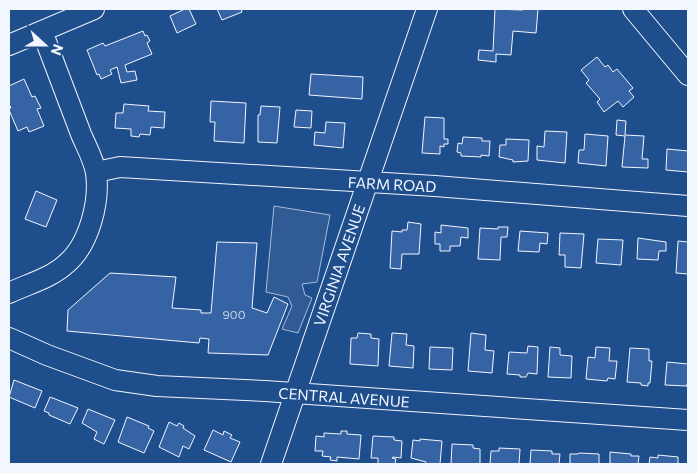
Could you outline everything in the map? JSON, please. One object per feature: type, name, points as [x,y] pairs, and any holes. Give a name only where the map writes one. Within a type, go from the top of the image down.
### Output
[{"type":"street","points":[[9,45],[94,9]]},
{"type":"street","name":"VIRGINIA AVENUE","points":[[271,464],[428,9]]},
{"type":"street","points":[[633,9],[688,75]]},
{"type":"street","points":[[9,293],[52,274],[78,252],[91,222],[95,204],[96,172],[42,31]]},
{"type":"street","name":"FARM ROAD","points":[[96,172],[120,167],[500,191],[688,206]]},
{"type":"street","name":"CENTRAL AVENUE","points":[[9,338],[47,355],[114,380],[157,386],[295,393],[688,420]]},
{"type":"shaded area","points":[[274,206],[330,215],[317,282],[302,284],[305,295],[312,298],[298,333],[282,329],[292,306],[288,297],[266,292]]},
{"type":"building","points":[[189,9],[196,24],[177,33],[170,16]]},
{"type":"building","points":[[217,9],[241,9],[242,12],[222,20]]},
{"type":"building","points":[[495,9],[538,9],[536,33],[513,31],[511,55],[496,54],[496,62],[478,60],[479,50],[493,51]]},
{"type":"building","points":[[143,31],[150,41],[147,43],[152,54],[125,65],[127,72],[135,71],[137,80],[121,83],[117,67],[110,70],[112,74],[101,79],[99,74],[97,75],[87,50],[103,43],[105,46]]},
{"type":"building","points":[[597,57],[605,67],[608,65],[613,72],[617,69],[633,88],[629,91],[634,97],[623,107],[618,101],[604,112],[597,102],[600,99],[586,83],[589,80],[581,70]]},
{"type":"building","points":[[311,74],[363,77],[362,99],[309,95]]},
{"type":"building","points":[[24,79],[32,97],[35,96],[41,108],[37,109],[44,126],[29,132],[27,127],[18,131],[9,110],[11,107],[9,105],[9,86]]},
{"type":"building","points":[[211,101],[246,103],[244,143],[214,141],[215,122],[210,122]]},
{"type":"building","points":[[124,104],[149,106],[148,111],[165,112],[164,128],[151,127],[150,135],[140,134],[139,137],[131,136],[131,129],[115,128],[116,113],[123,113]]},
{"type":"building","points":[[261,106],[280,107],[277,143],[258,142],[258,115],[260,115]]},
{"type":"building","points":[[296,110],[312,111],[311,128],[294,127]]},
{"type":"building","points":[[425,117],[444,118],[444,139],[448,139],[448,144],[444,144],[444,147],[440,146],[440,154],[422,153]]},
{"type":"building","points":[[617,120],[626,121],[625,135],[644,136],[642,159],[648,159],[648,168],[622,167],[625,136],[616,135]]},
{"type":"building","points":[[326,122],[345,123],[343,148],[314,145],[315,132],[325,133]]},
{"type":"building","points":[[545,131],[567,132],[565,163],[537,160],[537,146],[544,147]]},
{"type":"building","points":[[585,134],[608,136],[606,166],[578,163],[579,150],[584,150]]},
{"type":"building","points":[[463,137],[482,138],[482,141],[490,141],[489,156],[461,156],[461,153],[457,152],[458,143],[462,144]]},
{"type":"building","points":[[506,139],[529,140],[528,161],[513,162],[513,160],[499,157],[500,145],[506,145]]},
{"type":"building","points":[[667,149],[688,151],[688,172],[666,170]]},
{"type":"building","points":[[36,191],[57,200],[46,227],[25,219]]},
{"type":"building","points":[[408,222],[421,224],[419,254],[402,254],[401,269],[390,268],[392,231],[402,232],[402,230],[407,230]]},
{"type":"building","points":[[441,225],[468,228],[468,238],[461,237],[460,246],[450,246],[450,251],[440,251],[440,244],[435,244],[435,232],[441,233]]},
{"type":"building","points":[[498,227],[508,227],[507,237],[501,237],[500,260],[478,259],[480,228],[498,229]]},
{"type":"building","points":[[520,231],[548,233],[547,244],[540,243],[539,252],[518,251]]},
{"type":"building","points":[[560,233],[584,234],[581,268],[565,267],[565,255],[559,255]]},
{"type":"building","points":[[638,238],[666,242],[666,251],[659,251],[658,260],[637,259]]},
{"type":"building","points":[[598,239],[623,240],[621,265],[596,263]]},
{"type":"building","points":[[678,241],[688,242],[688,274],[676,273]]},
{"type":"building","points":[[217,242],[257,243],[252,308],[267,313],[274,297],[288,304],[268,355],[208,353],[209,339],[200,338],[199,343],[67,331],[68,310],[110,273],[176,277],[172,308],[201,310],[201,313],[211,313]]},
{"type":"building","points":[[358,333],[371,334],[371,338],[379,339],[378,366],[350,364],[351,338],[357,338]]},
{"type":"building","points":[[392,333],[407,334],[406,345],[414,346],[413,368],[389,366]]},
{"type":"building","points":[[471,333],[486,335],[485,350],[494,351],[492,373],[468,371]]},
{"type":"building","points":[[528,346],[538,347],[537,374],[528,373],[526,377],[520,377],[520,375],[507,374],[509,352],[527,353]]},
{"type":"building","points":[[430,347],[453,348],[452,370],[429,369]]},
{"type":"building","points":[[550,347],[560,348],[560,355],[572,356],[571,378],[548,377]]},
{"type":"building","points":[[596,347],[610,348],[609,361],[617,361],[615,379],[608,378],[607,381],[586,379],[588,357],[595,358]]},
{"type":"building","points":[[630,348],[649,349],[649,361],[652,361],[650,383],[648,383],[648,386],[641,385],[641,383],[627,382]]},
{"type":"building","points":[[667,362],[688,364],[687,386],[665,385]]},
{"type":"building","points":[[14,380],[42,391],[35,408],[9,397]]},
{"type":"building","points":[[50,397],[78,408],[70,424],[44,411]]},
{"type":"building","points":[[88,409],[115,420],[104,444],[94,439],[97,432],[82,423]]},
{"type":"building","points":[[127,417],[149,426],[148,428],[154,431],[144,453],[118,442]]},
{"type":"building","points":[[169,422],[177,426],[179,423],[195,436],[189,449],[183,446],[179,457],[159,447]]},
{"type":"building","points":[[213,430],[223,435],[224,431],[232,435],[230,438],[240,442],[231,462],[204,450]]},
{"type":"building","points":[[341,431],[347,431],[347,434],[361,435],[359,459],[337,457],[337,461],[330,460],[331,457],[322,456],[323,451],[315,451],[316,436],[324,437],[324,433],[341,434]]},
{"type":"building","points":[[373,436],[394,437],[394,440],[402,441],[401,458],[392,458],[396,459],[395,464],[378,464],[378,458],[371,458]]},
{"type":"building","points":[[420,439],[442,441],[440,464],[426,464],[426,462],[411,458],[413,440],[420,441]]},
{"type":"building","points":[[452,444],[473,445],[473,448],[480,449],[480,464],[451,464]]},
{"type":"building","points":[[499,448],[520,449],[519,464],[490,464],[491,451],[499,451]]},
{"type":"building","points":[[531,450],[552,451],[552,454],[560,454],[559,464],[530,464]]},
{"type":"building","points":[[610,452],[639,456],[638,464],[610,464]]},
{"type":"building","points":[[570,454],[599,454],[599,464],[570,464]]},
{"type":"building","points":[[658,455],[678,457],[678,464],[649,464],[650,457],[658,458]]}]
